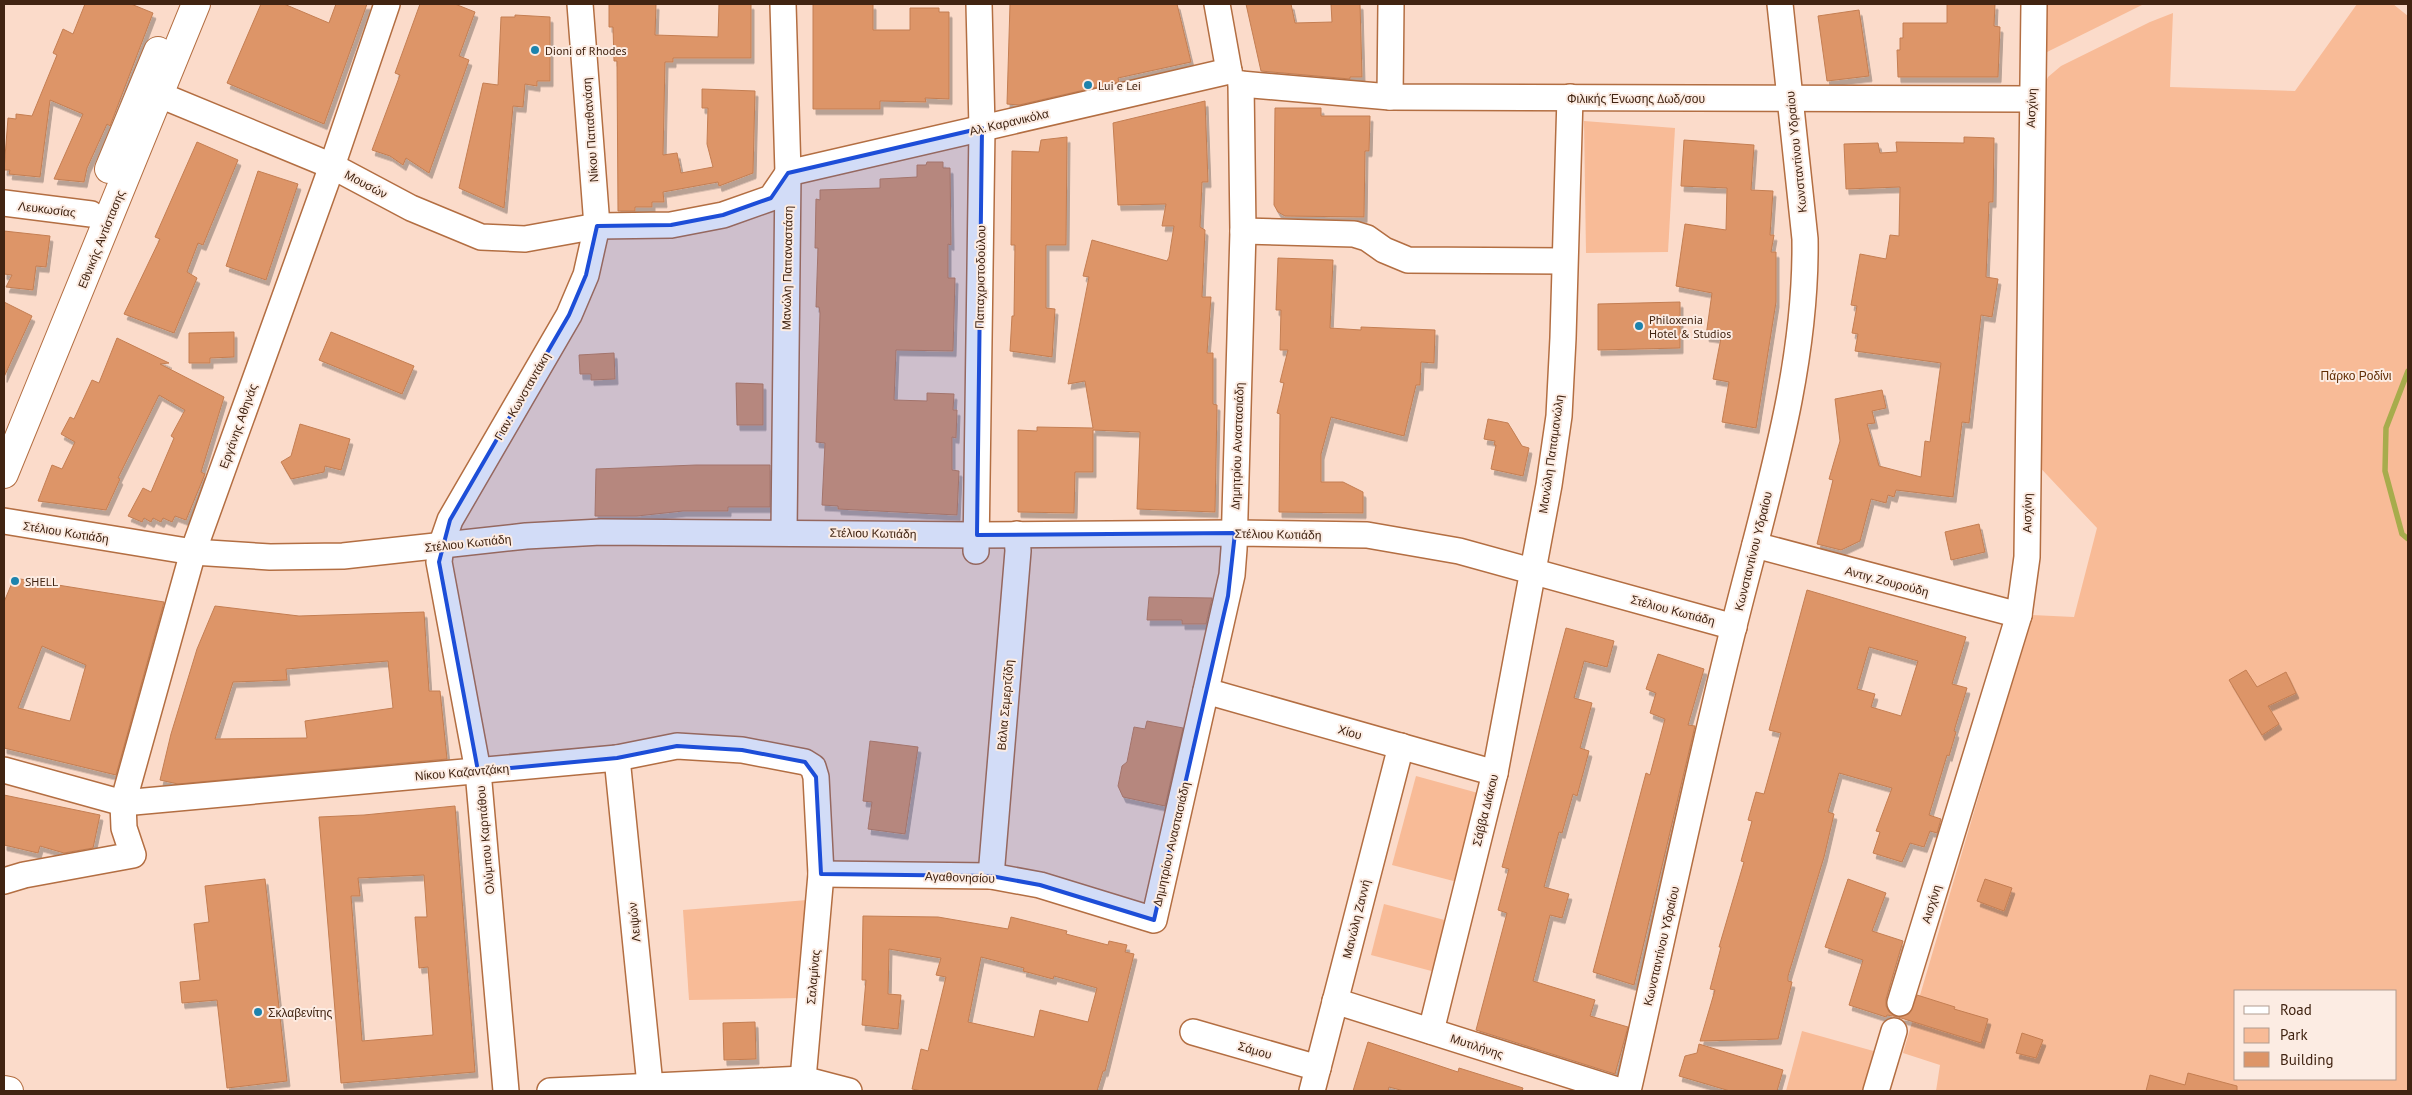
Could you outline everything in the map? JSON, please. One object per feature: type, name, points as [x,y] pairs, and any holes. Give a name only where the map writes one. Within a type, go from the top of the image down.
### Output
[{"type":"main road","name":"Εθνικής Αντίστασης","points":[[4,474],[151,92],[178,4]]},
{"type":"main road","name":"Εθνικής Αντίστασης","points":[[4,425],[91,214],[196,4]]},
{"type":"main road","points":[[4,1090],[9,1091]]},
{"type":"street","name":"Εργάνης Αθηνάς","points":[[4,882],[24,874],[133,855],[124,828],[123,803],[190,560],[332,166],[387,4]]},
{"type":"street","name":"Νίκου Παπαθανάση","points":[[580,4],[597,226]]},
{"type":"street","name":"Μανώλη Παπαναστάση","points":[[783,4],[788,173],[784,532]]},
{"type":"street","name":"Παπαχριστοδούλου","points":[[976,543],[982,128],[979,4]]},
{"type":"street","name":"Δημητρίου Αναστασιάδη","points":[[1154,920],[1228,596],[1235,541],[1244,231],[1235,77],[1217,4]]},
{"type":"street","points":[[1390,97],[1391,4]]},
{"type":"street","name":"Κωνσταντίνου Υδραίου","points":[[1628,1091],[1732,634],[1780,445],[1798,360],[1803,316],[1805,239],[1780,4]]},
{"type":"street","name":"Αισχίνη","points":[[1900,1003],[2019,615],[2027,557],[2031,99],[2034,4]]},
{"type":"street","name":"Αλ. Καρανικόλα","points":[[788,173],[982,128],[1235,77]]},
{"type":"street","name":"Φιλικής Ένωσης Δωδ/σου","points":[[1235,77],[1390,97],[2031,99]]},
{"type":"street","name":"Μουσών","points":[[151,92],[332,166],[411,208],[481,237],[525,239],[597,226],[671,225],[723,215],[771,198],[788,173]]},
{"type":"street","name":"Μανώλη Παπαμανώλη","points":[[1530,579],[1549,485],[1559,416],[1570,97]]},
{"type":"street","name":"Λευκωσίας","points":[[4,204],[91,214]]},
{"type":"street","name":"Γιαν. Κωνσταντάκη","points":[[440,554],[450,520],[569,314],[586,274],[597,226]]},
{"type":"street","points":[[1244,231],[1354,234],[1367,238],[1384,250],[1408,260],[1564,261]]},
{"type":"street","name":"Στέλιου Κωτιάδη","points":[[4,521],[267,574],[307,574],[440,554],[526,536],[584,532],[784,532],[976,543]]},
{"type":"street","name":"Στέλιου Κωτιάδη","points":[[4,536],[190,560]]},
{"type":"street","name":"Στέλιου Κωτιάδη","points":[[440,554],[597,547],[1018,542],[1235,541],[1367,549],[1395,552],[1456,566],[1530,579],[1732,634]]},
{"type":"street","name":"Βάλια Σεμερτζίδη","points":[[991,876],[1018,542]]},
{"type":"street","name":"Αντιγ. Ζουρούδη","points":[[1755,545],[2019,615]]},
{"type":"street","name":"Ολύμπου Καρπάθου","points":[[440,554],[478,771],[506,1091]]},
{"type":"street","name":"Σάββα Διάκου","points":[[1431,1031],[1495,773],[1530,579]]},
{"type":"street","name":"Χίου","points":[[1206,691],[1495,773]]},
{"type":"street","name":"Νίκου Καζαντζάκη","points":[[4,770],[123,803],[618,758],[677,746],[742,750],[805,762],[813,767],[816,777],[821,874]]},
{"type":"street","name":"Μανώλη Ζαννή","points":[[1312,1091],[1401,746]]},
{"type":"street","name":"Λειψών","points":[[618,758],[650,1085]]},
{"type":"street","name":"Αγαθονησίου","points":[[821,874],[991,876],[1040,885],[1154,920]]},
{"type":"street","name":"Σαλαμίνας","points":[[803,1079],[821,874]]},
{"type":"street","name":"Μυτιλήνης","points":[[1335,1001],[1620,1091]]},
{"type":"street","points":[[1876,1091],[1894,1031]]},
{"type":"street","name":"Σάμου","points":[[1193,1032],[1318,1068]]},
{"type":"street","points":[[550,1091],[615,1090],[650,1085],[803,1079],[849,1091]]},
{"type":"highlighted area","points":[[982,128],[977,535],[1235,533],[1228,596],[1154,920],[1040,885],[991,876],[821,874],[816,777],[805,762],[742,750],[677,746],[617,758],[478,771],[439,562],[450,520],[569,315],[586,275],[597,226],[671,225],[723,215],[771,198],[788,173]]},
{"type":"green space","points":[[2039,4],[2144,4],[2043,54]]},
{"type":"green space","name":"Πάρκο Ροδίνι","points":[[2357,4],[2393,4],[2408,16],[2408,1091],[1936,1091],[1940,1065],[1903,1053],[2032,615],[2074,617],[2097,528],[2032,459],[2043,388],[2045,267],[2043,89],[2048,77],[2061,66],[2150,22],[2173,13],[2170,87],[2295,91]]},
{"type":"green space","points":[[1584,121],[1675,128],[1668,252],[1586,253]]},
{"type":"green space","points":[[1416,776],[1489,796],[1465,884],[1392,865]]},
{"type":"green space","points":[[807,900],[799,998],[689,1000],[683,910]]},
{"type":"green space","points":[[1384,904],[1452,922],[1439,973],[1371,955]]},
{"type":"green space","points":[[1802,1031],[1877,1052],[1866,1091],[1786,1091]]},
{"type":"building","points":[[85,4],[131,4],[153,13],[110,126],[107,124],[87,168],[84,182],[54,179],[83,114],[50,100],[40,177],[9,174],[10,170],[4,170],[8,118],[16,119],[16,114],[32,116],[57,55],[53,53],[63,29],[73,34]]},
{"type":"building","points":[[261,4],[284,4],[329,23],[336,4],[367,4],[324,124],[227,83]]},
{"type":"building","points":[[420,4],[455,4],[475,12],[459,56],[469,60],[429,173],[406,158],[403,165],[390,156],[372,150],[400,75],[395,73]]},
{"type":"building","points":[[609,4],[656,4],[655,35],[718,37],[719,4],[751,4],[751,58],[673,58],[673,62],[665,62],[663,155],[677,153],[681,173],[713,167],[707,144],[708,108],[702,108],[702,89],[755,91],[753,173],[719,186],[718,182],[663,192],[664,202],[652,202],[652,207],[635,207],[635,211],[618,211],[617,61],[614,61],[613,27],[609,27]]},
{"type":"building","points":[[813,4],[873,4],[873,30],[910,30],[910,8],[939,8],[939,12],[949,12],[949,99],[925,98],[926,102],[880,101],[880,109],[813,109]]},
{"type":"building","points":[[1010,4],[1177,4],[1191,62],[1118,78],[1119,82],[1019,105],[1007,104]]},
{"type":"building","points":[[1246,4],[1291,4],[1295,23],[1332,22],[1331,4],[1360,4],[1362,77],[1350,77],[1350,79],[1261,71]]},
{"type":"building","points":[[1947,4],[1995,4],[1994,26],[2000,27],[1998,77],[1898,77],[1897,50],[1900,50],[1900,38],[1903,38],[1903,23],[1947,23]]},
{"type":"building","points":[[1859,10],[1869,76],[1827,81],[1818,16]]},
{"type":"building","points":[[515,15],[550,17],[550,81],[537,81],[537,86],[525,84],[523,107],[513,106],[504,208],[459,188],[483,83],[498,85],[501,17],[515,17]]},
{"type":"building","points":[[1205,101],[1208,182],[1202,182],[1200,227],[1205,230],[1202,297],[1211,297],[1207,353],[1213,353],[1213,404],[1217,405],[1215,512],[1137,509],[1140,432],[1093,430],[1093,472],[1075,472],[1074,513],[1018,512],[1018,430],[1037,431],[1037,427],[1093,428],[1085,381],[1068,384],[1089,277],[1083,276],[1092,240],[1167,261],[1169,257],[1174,226],[1162,226],[1166,204],[1118,205],[1113,123]]},
{"type":"building","points":[[1275,108],[1321,108],[1321,116],[1370,116],[1369,151],[1365,151],[1364,217],[1285,216],[1278,212],[1274,205]]},
{"type":"building","points":[[1067,137],[1066,245],[1046,245],[1046,308],[1055,309],[1052,357],[1010,351],[1012,316],[1014,316],[1015,245],[1011,245],[1012,151],[1039,152],[1041,140]]},
{"type":"building","points":[[1964,137],[1994,138],[1993,202],[1989,202],[1986,277],[1998,279],[1992,317],[1981,315],[1969,423],[1962,422],[1953,497],[1896,490],[1894,497],[1888,495],[1886,503],[1871,499],[1860,541],[1841,550],[1817,544],[1833,480],[1829,479],[1840,441],[1835,399],[1882,390],[1886,408],[1872,411],[1875,423],[1867,424],[1879,466],[1921,477],[1925,441],[1930,442],[1941,363],[1855,351],[1858,334],[1852,333],[1857,306],[1851,305],[1860,254],[1886,259],[1890,235],[1899,236],[1900,187],[1846,189],[1844,144],[1878,143],[1880,153],[1897,152],[1896,142],[1964,143]]},
{"type":"building","points":[[1684,140],[1754,145],[1751,190],[1773,191],[1770,235],[1774,235],[1771,252],[1776,252],[1776,302],[1756,428],[1722,422],[1729,382],[1713,379],[1721,338],[1706,336],[1712,293],[1676,286],[1685,224],[1726,230],[1727,188],[1681,186]]},
{"type":"building","points":[[197,142],[238,160],[203,245],[198,243],[187,272],[197,278],[174,333],[124,314],[160,239],[155,237]]},
{"type":"building","points":[[927,162],[943,162],[943,168],[950,168],[951,245],[948,244],[948,278],[955,278],[953,351],[896,350],[894,400],[927,401],[927,393],[954,394],[953,410],[957,410],[956,438],[952,437],[952,470],[959,471],[957,515],[838,509],[838,506],[822,505],[825,443],[816,442],[820,313],[819,307],[816,307],[818,248],[815,248],[816,199],[820,200],[820,190],[880,188],[880,179],[917,177],[917,165],[926,165]]},
{"type":"building","points":[[258,171],[298,184],[266,280],[226,266]]},
{"type":"building","points":[[4,231],[50,236],[46,267],[36,266],[33,290],[6,287],[12,275],[4,274]]},
{"type":"building","points":[[1278,258],[1333,260],[1330,328],[1361,330],[1361,327],[1435,330],[1434,363],[1421,362],[1420,385],[1416,385],[1404,436],[1331,417],[1321,454],[1321,482],[1343,482],[1363,492],[1363,513],[1279,512],[1280,414],[1277,413],[1284,383],[1280,382],[1288,350],[1280,350],[1281,310],[1276,310]]},
{"type":"building","points":[[4,302],[32,316],[4,377]]},
{"type":"building","name":"Philoxenia Hotel & Studios","points":[[1680,302],[1680,348],[1598,350],[1598,304]]},
{"type":"building","points":[[234,332],[234,357],[210,358],[210,363],[189,363],[189,333]]},
{"type":"building","points":[[331,332],[414,366],[402,394],[319,360]]},
{"type":"building","points":[[117,338],[169,363],[160,364],[224,397],[201,472],[205,474],[186,520],[175,516],[172,522],[163,518],[161,522],[153,518],[151,522],[144,518],[142,522],[128,516],[143,488],[151,492],[174,438],[171,436],[185,410],[159,395],[118,478],[120,479],[106,510],[38,501],[52,465],[62,469],[75,442],[61,434],[70,417],[74,419],[92,380],[99,383]]},
{"type":"building","points":[[614,353],[615,379],[591,380],[591,374],[580,374],[579,355]]},
{"type":"building","points":[[736,383],[763,384],[763,425],[737,425]]},
{"type":"building","points":[[1488,419],[1508,423],[1522,446],[1529,448],[1523,476],[1491,469],[1496,445],[1494,445],[1495,441],[1484,439]]},
{"type":"building","points":[[300,424],[350,439],[341,470],[325,466],[324,472],[291,479],[281,462],[291,456]]},
{"type":"building","points":[[696,465],[770,465],[770,507],[728,507],[728,511],[683,511],[637,516],[595,516],[596,469]]},
{"type":"building","points":[[1979,524],[1985,552],[1951,560],[1945,532]]},
{"type":"building","points":[[14,578],[164,602],[116,775],[4,748],[4,602]],"holes":[[[42,646],[86,665],[70,721],[18,708]]]},
{"type":"building","points":[[1807,590],[1966,637],[1952,684],[1967,688],[1954,731],[1956,732],[1949,756],[1947,755],[1929,815],[1941,819],[1937,833],[1930,831],[1924,847],[1910,843],[1902,862],[1873,853],[1880,832],[1876,831],[1892,788],[1839,773],[1828,812],[1834,814],[1824,857],[1788,976],[1788,981],[1792,982],[1778,1039],[1700,1041],[1715,990],[1710,989],[1721,947],[1719,947],[1744,862],[1741,861],[1752,821],[1748,820],[1756,792],[1764,794],[1781,733],[1769,730]],"holes":[[[1869,647],[1918,661],[1901,716],[1871,707],[1875,694],[1857,689]]]},
{"type":"building","points":[[1149,597],[1212,598],[1206,624],[1182,624],[1182,620],[1147,620]]},
{"type":"building","points":[[215,606],[299,616],[424,612],[429,691],[440,691],[447,759],[178,784],[160,780],[171,734],[197,649]],"holes":[[[388,661],[393,708],[305,721],[307,738],[215,739],[233,682],[287,680],[286,669]]]},
{"type":"building","points":[[1566,628],[1614,641],[1607,667],[1584,661],[1574,698],[1592,703],[1580,748],[1589,751],[1577,796],[1573,794],[1562,833],[1559,832],[1544,887],[1569,894],[1562,918],[1550,915],[1533,981],[1595,1000],[1590,1016],[1628,1027],[1615,1074],[1476,1030],[1507,913],[1498,910],[1509,869],[1502,867]]},
{"type":"building","points":[[1658,654],[1704,669],[1688,725],[1695,726],[1634,985],[1593,972],[1646,773],[1650,775],[1665,719],[1650,713],[1656,693],[1646,689]]},
{"type":"building","points":[[2246,670],[2257,687],[2286,672],[2296,693],[2268,706],[2279,724],[2262,735],[2229,680]]},
{"type":"building","points":[[1147,721],[1183,728],[1165,806],[1123,797],[1118,786],[1122,766],[1127,762],[1134,727],[1145,729]]},
{"type":"building","points":[[870,741],[918,747],[905,834],[868,829],[872,802],[863,801]]},
{"type":"building","points":[[4,795],[100,815],[93,848],[64,853],[40,846],[38,853],[4,845]]},
{"type":"building","points":[[455,806],[475,1072],[341,1083],[319,817],[364,815]],"holes":[[[424,875],[427,917],[415,917],[419,968],[428,967],[433,1035],[362,1041],[351,896],[360,896],[358,878]]]},
{"type":"building","points":[[265,879],[287,1081],[227,1088],[217,1000],[182,1003],[180,982],[200,980],[194,924],[209,922],[205,886]]},
{"type":"building","points":[[1848,879],[1886,893],[1872,931],[1903,941],[1886,999],[1886,1006],[1889,1012],[1895,1017],[1887,1015],[1886,1017],[1849,1005],[1863,960],[1825,947]]},
{"type":"building","points":[[1985,879],[2012,888],[2004,911],[1977,901]]},
{"type":"building","points":[[863,916],[938,917],[1008,929],[1011,917],[1067,931],[1066,934],[1108,945],[1109,941],[1127,945],[1125,952],[1134,954],[1105,1071],[1103,1071],[1097,1091],[922,1091],[912,1089],[921,1049],[928,1051],[946,977],[936,975],[941,958],[889,949],[888,994],[901,995],[898,1029],[862,1025],[866,980],[862,980]],"holes":[[[981,957],[1024,968],[1023,971],[1053,979],[1054,976],[1097,988],[1088,1022],[1040,1010],[1034,1037],[968,1022]]]},
{"type":"building","points":[[1917,995],[1988,1019],[1981,1043],[1897,1017],[1909,1014]]},
{"type":"building","points":[[755,1022],[756,1059],[724,1060],[723,1023]]},
{"type":"building","points":[[2022,1033],[2043,1040],[2036,1058],[2016,1053]]},
{"type":"building","points":[[1368,1042],[1458,1072],[1459,1068],[1523,1088],[1522,1091],[1404,1091],[1389,1087],[1388,1091],[1353,1091]]},
{"type":"building","points":[[1699,1044],[1783,1070],[1777,1091],[1730,1091],[1679,1076],[1685,1056],[1697,1053]]},
{"type":"building","points":[[2188,1073],[2237,1086],[2237,1091],[2146,1091],[2150,1075],[2185,1085]]},
{"type":"waterway","points":[[2408,371],[2386,428],[2385,471],[2402,534],[2408,539]]},
{"type":"place","name":"Dioni of Rhodes","points":[[535,50]]},
{"type":"place","name":"Lui e Lei","points":[[1088,85]]},
{"type":"place","name":"Philoxenia Hotel & Studios","points":[[1639,326]]},
{"type":"place","name":"SHELL","points":[[15,581]]},
{"type":"place","name":"Σκλαβενίτης","points":[[258,1012]]}]
